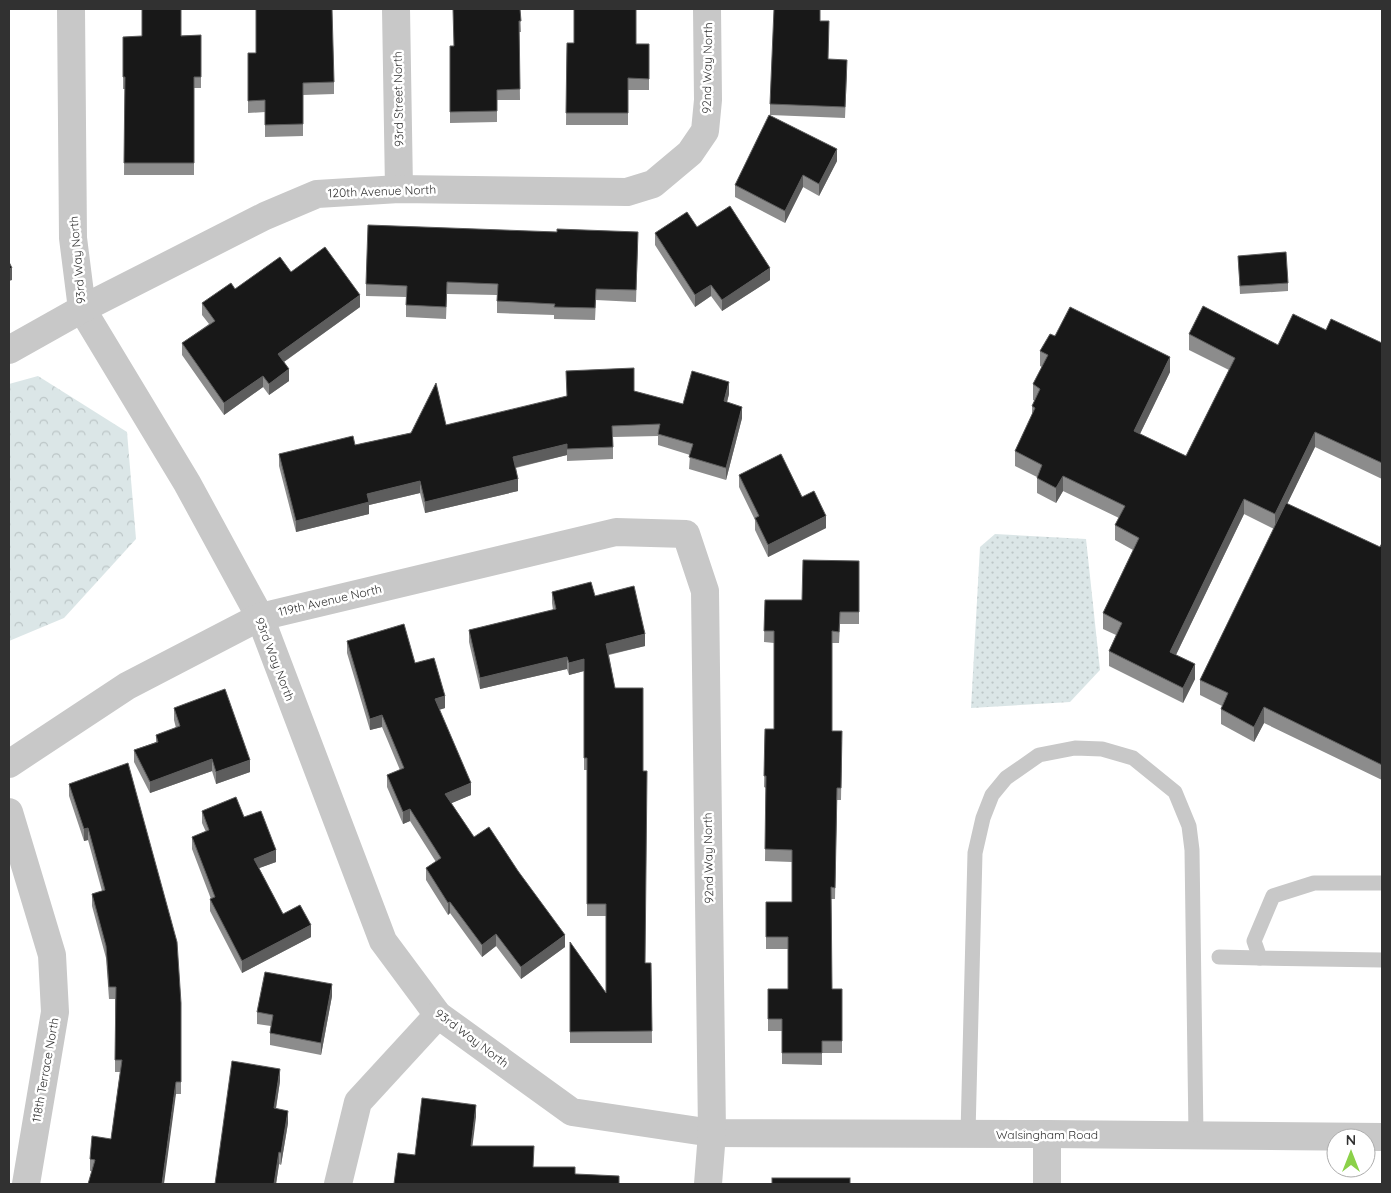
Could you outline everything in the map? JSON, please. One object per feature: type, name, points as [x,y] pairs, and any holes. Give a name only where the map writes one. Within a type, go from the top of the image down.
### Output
[{"type":"street","name":"93rd Way North","points":[[71,9],[74,238],[82,309],[187,483],[260,617],[382,940],[438,1015],[572,1112],[712,1133]]},
{"type":"street","name":"93rd Street North","points":[[396,9],[399,188]]},
{"type":"street","name":"92nd Way North","points":[[690,153],[705,131],[708,100],[707,9]]},
{"type":"street","name":"120th Avenue North","points":[[9,350],[82,309],[265,216],[318,194],[399,188],[627,192],[653,184],[690,153]]},
{"type":"street","name":"119th Avenue North","points":[[9,764],[127,686],[260,617],[616,532],[686,534]]},
{"type":"street","name":"92nd Way North","points":[[686,534],[705,591],[712,1133],[708,1184]]},
{"type":"street","name":"118th Terrace North","points":[[9,812],[52,955],[55,1012],[26,1184]]},
{"type":"street","points":[[338,1184],[358,1102],[438,1015]]},
{"type":"street","name":"Walsingham Road","points":[[712,1133],[1382,1137]]},
{"type":"street","points":[[1047,1134],[1047,1184]]},
{"type":"lane","points":[[968,1134],[975,853],[983,818],[992,795],[1006,778],[1039,755],[1075,748],[1102,749],[1133,758],[1175,792],[1189,826],[1192,850],[1196,1135]]},
{"type":"lane","points":[[1260,958],[1254,942],[1273,896],[1314,883],[1382,883]]},
{"type":"lane","points":[[1219,957],[1382,960]]},
{"type":"green space","points":[[38,376],[127,432],[136,539],[64,618],[9,641],[9,384]]},
{"type":"green space","points":[[995,534],[1086,539],[1100,670],[1070,702],[971,708],[980,547]]},
{"type":"building","points":[[142,9],[181,9],[181,36],[201,35],[201,77],[194,77],[194,163],[124,163],[125,77],[123,77],[123,37],[142,36]]},
{"type":"building","points":[[256,9],[332,9],[334,82],[303,83],[303,124],[265,125],[265,100],[248,101],[248,53],[256,53]]},
{"type":"building","points":[[453,9],[520,9],[520,89],[497,90],[497,111],[450,112],[450,46],[454,46]]},
{"type":"building","points":[[574,9],[636,9],[636,44],[649,44],[649,79],[628,78],[628,113],[566,113],[567,43],[574,43]]},
{"type":"building","points":[[774,9],[820,9],[820,21],[829,21],[828,59],[847,60],[845,107],[770,104]]},
{"type":"building","points":[[769,115],[837,149],[819,184],[803,175],[785,211],[735,185]]},
{"type":"building","points":[[730,206],[770,268],[722,300],[711,285],[695,295],[655,233],[687,212],[697,227]]},
{"type":"building","points":[[368,225],[557,232],[557,229],[638,232],[636,290],[596,289],[595,308],[554,307],[555,304],[497,301],[498,284],[447,282],[446,307],[406,305],[407,286],[366,284]]},
{"type":"building","points":[[325,247],[360,295],[278,354],[289,369],[269,384],[263,376],[224,403],[182,343],[215,321],[202,303],[231,283],[235,289],[280,257],[291,272]]},
{"type":"building","points":[[1286,252],[1288,283],[1240,286],[1238,256]]},
{"type":"building","points":[[1203,306],[1278,345],[1293,314],[1326,330],[1331,319],[1382,343],[1382,463],[1315,432],[1275,514],[1244,499],[1170,652],[1195,664],[1183,688],[1109,651],[1122,623],[1103,613],[1139,538],[1115,525],[1125,506],[1063,476],[1056,488],[1037,478],[1042,465],[1015,451],[1035,408],[1032,406],[1040,389],[1033,384],[1048,355],[1040,351],[1050,334],[1055,336],[1070,307],[1170,357],[1134,431],[1186,456],[1235,358],[1189,334]]},
{"type":"building","points":[[634,368],[634,391],[683,404],[692,371],[729,382],[724,401],[742,407],[726,468],[689,457],[693,444],[658,434],[660,424],[612,426],[613,447],[567,449],[567,444],[513,457],[518,479],[425,502],[420,481],[367,494],[369,502],[296,521],[279,454],[353,436],[355,445],[411,433],[436,383],[446,425],[567,396],[566,371]]},
{"type":"building","points":[[781,454],[802,497],[814,491],[826,516],[768,545],[755,518],[759,516],[739,475]]},
{"type":"building","points":[[1286,503],[1380,547],[1382,543],[1382,765],[1264,707],[1254,727],[1221,709],[1228,693],[1200,680]]},
{"type":"building","points":[[803,560],[859,561],[859,612],[840,612],[839,632],[832,631],[832,731],[842,731],[841,788],[837,788],[835,888],[831,887],[832,989],[842,989],[842,1041],[822,1041],[822,1053],[782,1053],[782,1019],[768,1019],[768,989],[788,989],[788,937],[766,937],[766,902],[792,902],[792,850],[765,849],[765,729],[774,729],[774,631],[764,631],[765,600],[802,600]]},
{"type":"building","points":[[591,582],[595,596],[634,586],[645,634],[606,644],[615,688],[643,688],[643,771],[647,771],[645,963],[651,963],[652,1031],[570,1032],[570,942],[606,993],[606,904],[587,904],[587,758],[584,758],[584,659],[569,663],[567,657],[480,678],[469,630],[556,609],[552,592]]},
{"type":"building","points":[[404,624],[415,663],[434,658],[445,696],[435,699],[471,783],[445,794],[474,837],[489,827],[518,871],[565,935],[521,967],[496,934],[482,945],[450,902],[448,903],[426,868],[441,858],[410,809],[403,812],[387,775],[404,768],[382,715],[370,719],[347,641]]},
{"type":"building","points":[[225,689],[250,760],[216,772],[212,759],[150,782],[134,750],[158,742],[156,735],[180,726],[174,708]]},
{"type":"building","points":[[128,763],[177,942],[181,1003],[181,1082],[176,1082],[162,1184],[88,1184],[95,1160],[90,1159],[92,1136],[111,1139],[122,1060],[115,1060],[116,987],[109,987],[106,946],[92,894],[105,890],[88,828],[84,829],[69,784]]},
{"type":"building","points":[[236,797],[244,817],[261,811],[276,850],[254,859],[283,914],[300,905],[311,925],[242,961],[210,899],[215,897],[192,837],[209,830],[202,811]]},
{"type":"building","points":[[265,972],[332,984],[321,1043],[270,1033],[273,1015],[257,1012]]},
{"type":"building","points":[[232,1061],[280,1069],[274,1108],[288,1111],[274,1184],[215,1184]]},
{"type":"building","points":[[422,1098],[476,1105],[471,1146],[534,1146],[533,1167],[575,1167],[575,1174],[619,1176],[619,1184],[394,1184],[398,1153],[415,1155]]},
{"type":"building","points":[[772,1178],[850,1178],[850,1184],[772,1184]]}]
